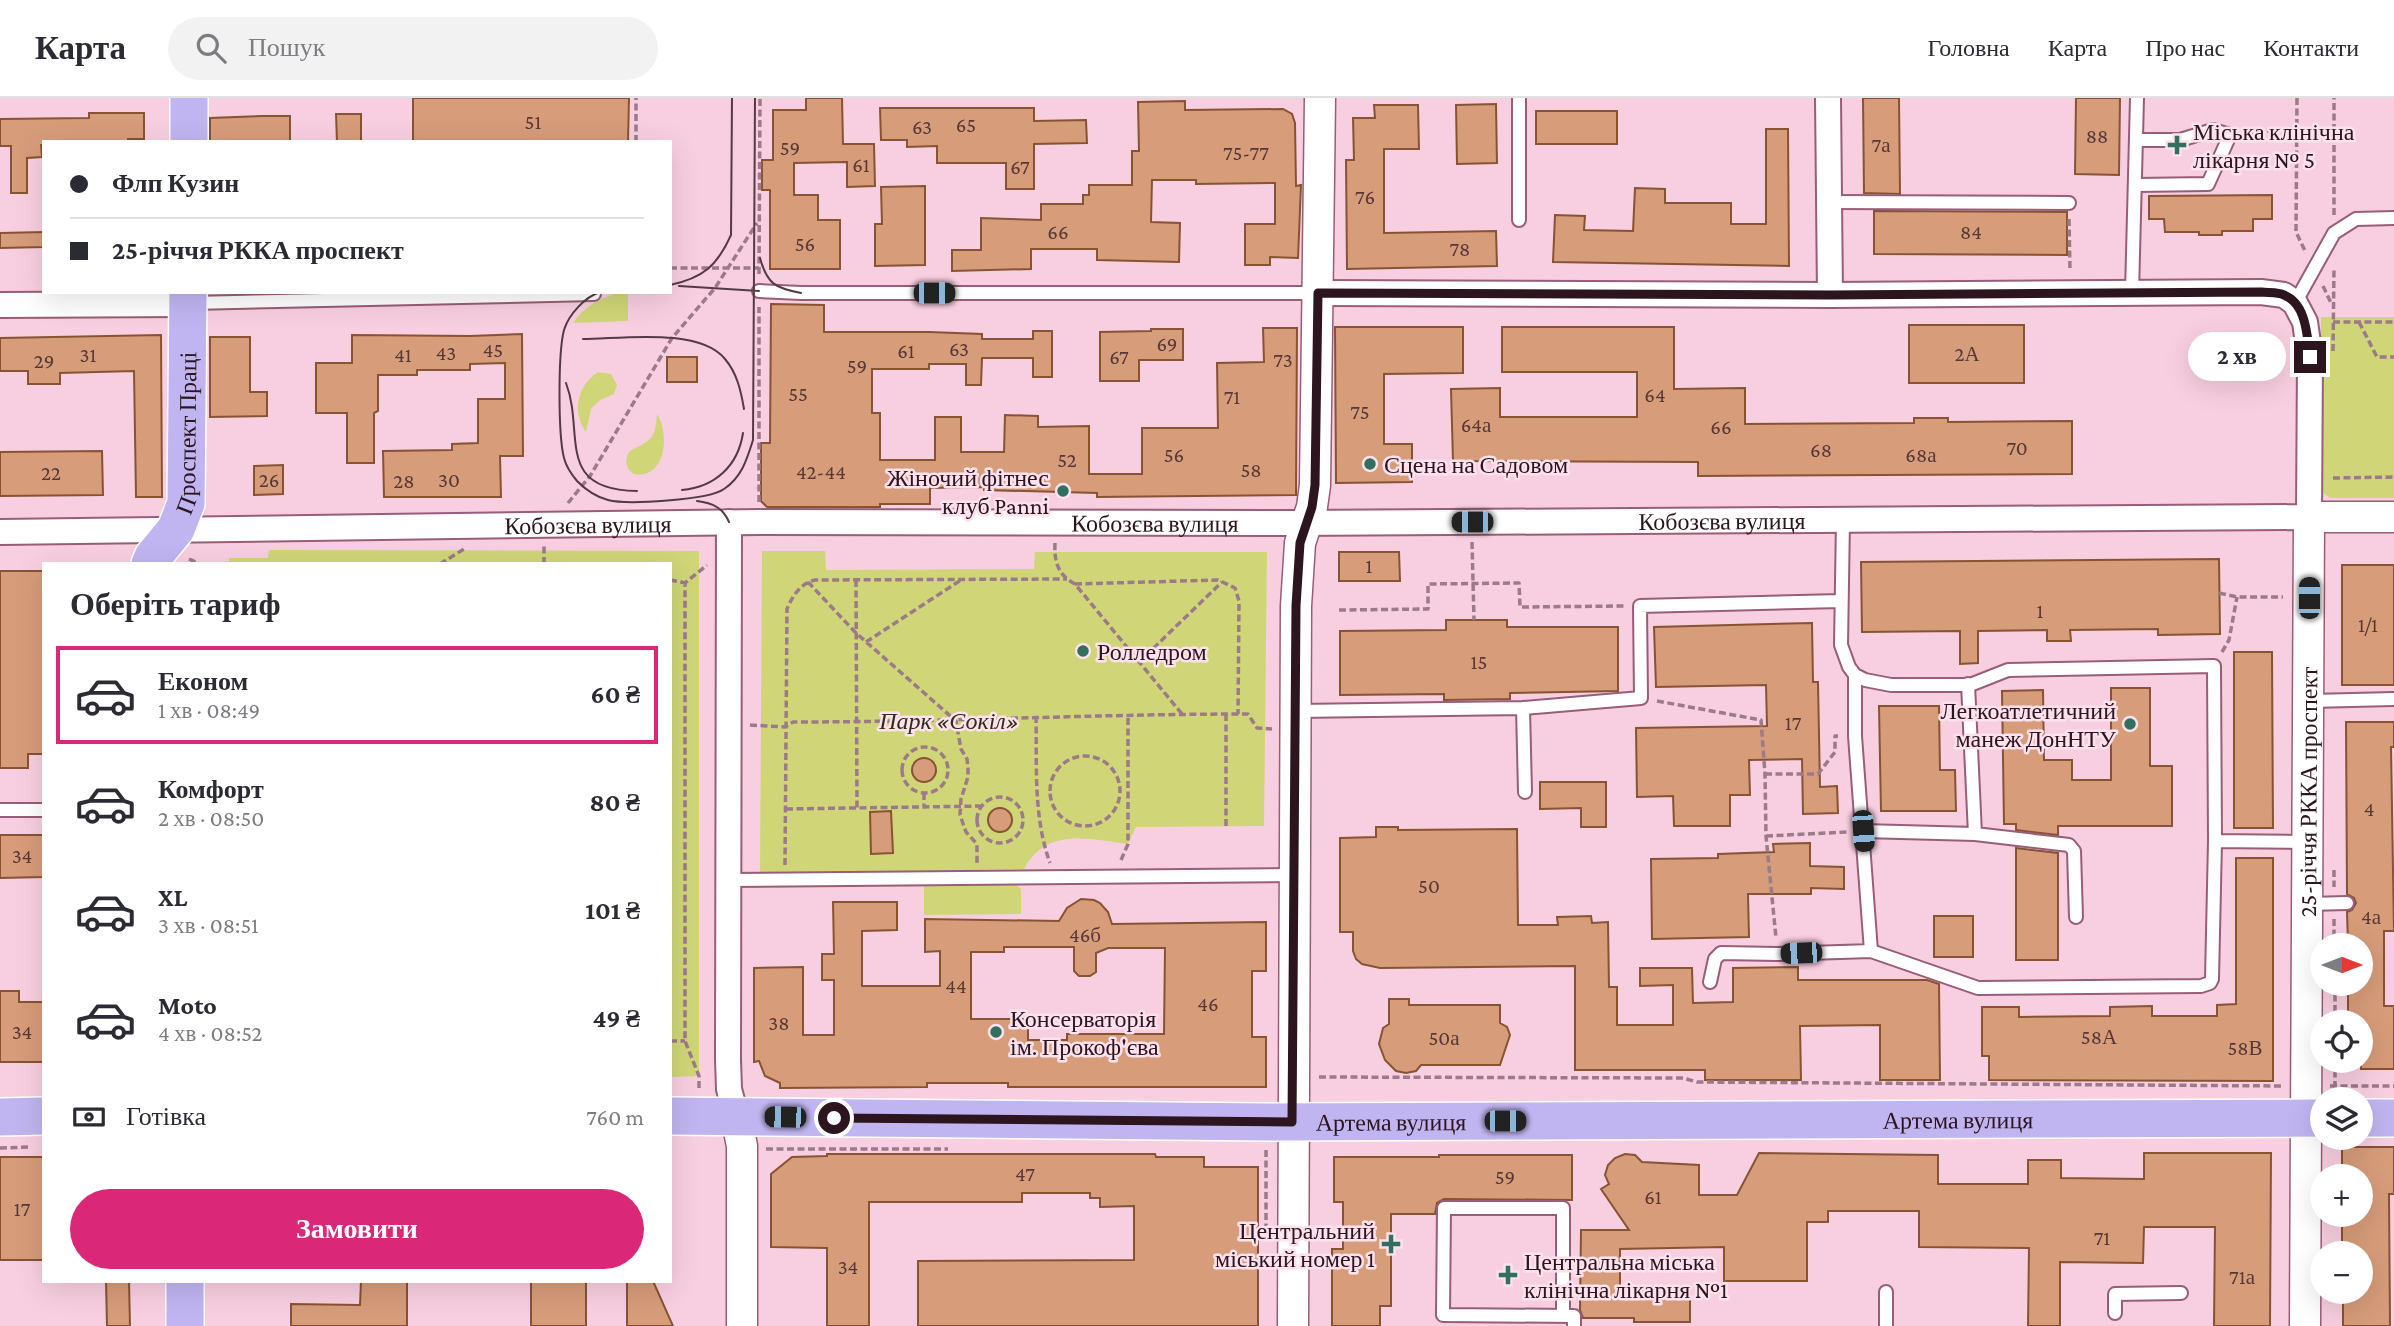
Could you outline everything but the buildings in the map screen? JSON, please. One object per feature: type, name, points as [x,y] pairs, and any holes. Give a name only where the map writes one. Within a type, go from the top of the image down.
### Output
[{"type":"main road","points":[[189,98],[189,140]]},
{"type":"main road","name":"Проспект Праці","points":[[151,562],[176,529],[186,503],[188,298]]},
{"type":"main road","name":"Артема вулиця","points":[[672,1116],[1292,1122],[2310,1102]]},
{"type":"main road","points":[[0,1116],[38,1131]]},
{"type":"main road","points":[[2373,1118],[2394,1118]]},
{"type":"main road","points":[[185,1283],[185,1326]]},
{"type":"street","points":[[1293,1326],[1294,875],[1285,720],[1300,543],[1312,507],[1315,485],[1320,98]]},
{"type":"street","points":[[1828,98],[1830,295]]},
{"type":"street","points":[[1318,293],[1830,295],[2261,292],[2284,295],[2300,312]]},
{"type":"street","points":[[0,305],[188,298]]},
{"type":"street","name":"25-річчя РККА проспект","points":[[2300,312],[2310,357],[2307,904],[2317,1087]]},
{"type":"street","points":[[2309,517],[2394,517]]},
{"type":"street","name":"Кобозєва вулиця","points":[[0,532],[551,525],[729,534],[1058,524],[2309,517]]},
{"type":"street","points":[[729,534],[728,1060],[729,1089],[742,1146],[742,1326]]},
{"type":"street","name":"25-річчя РККА проспект","points":[[2305,1326],[2315,1150]]},
{"type":"lane","points":[[1519,98],[1519,220]]},
{"type":"lane","points":[[2132,293],[2137,98]]},
{"type":"lane","points":[[2136,185],[2207,184],[2230,135],[2213,130],[2180,140],[2137,140]]},
{"type":"lane","points":[[1829,202],[2069,203]]},
{"type":"lane","points":[[2300,312],[2314,268],[2334,233],[2356,219],[2394,218]]},
{"type":"lane","points":[[759,290],[801,293],[1318,293]]},
{"type":"lane","points":[[188,298],[594,294]]},
{"type":"lane","points":[[1843,520],[1841,645],[1844,657],[1855,675],[1855,736],[1871,951]]},
{"type":"lane","points":[[1285,720],[1523,708],[1641,698],[1640,606],[1841,601]]},
{"type":"lane","points":[[1710,982],[1715,959],[1721,953],[1871,951],[1978,988],[2206,985],[2212,979],[2215,841],[2214,666],[2008,670],[1979,683],[1968,684],[1877,684],[1855,675]]},
{"type":"lane","points":[[1968,684],[1975,834]]},
{"type":"lane","points":[[2310,701],[2394,699]]},
{"type":"lane","points":[[1523,708],[1525,792]]},
{"type":"lane","points":[[0,810],[42,810]]},
{"type":"lane","points":[[1863,831],[1975,834],[2069,845],[2074,850],[2076,917]]},
{"type":"lane","points":[[2215,841],[2307,842]]},
{"type":"lane","points":[[728,880],[1294,875]]},
{"type":"lane","points":[[2307,904],[2347,903]]},
{"type":"lane","points":[[1563,1315],[1563,1208],[1444,1208],[1443,1315],[1563,1315],[1574,1316],[1574,1326]]},
{"type":"lane","points":[[1886,1292],[1886,1326]]},
{"type":"lane","points":[[2115,1313],[2115,1294],[2181,1293]]},
{"type":"path","points":[[2297,98],[2296,232],[2333,308]]},
{"type":"path","points":[[629,103],[636,100],[636,140]]},
{"type":"path","points":[[2230,135],[2296,128]]},
{"type":"path","points":[[2069,203],[2071,293]]},
{"type":"path","points":[[544,562],[544,545],[551,525],[590,476],[673,338],[715,288],[759,222]]},
{"type":"path","points":[[672,268],[759,268]]},
{"type":"path","points":[[2300,312],[2359,322],[2394,322]]},
{"type":"path","points":[[2359,322],[2377,357],[2394,357]]},
{"type":"path","points":[[2333,478],[2394,477]]},
{"type":"path","points":[[1472,522],[1474,620]]},
{"type":"path","points":[[1058,524],[1055,564],[1067,579],[1075,584],[1182,714]]},
{"type":"path","points":[[699,1089],[699,1076],[685,1041],[686,583],[729,534]]},
{"type":"path","points":[[443,562],[469,545]]},
{"type":"path","points":[[785,881],[787,609],[793,597],[808,582],[1067,579]]},
{"type":"path","points":[[672,580],[686,583]]},
{"type":"path","points":[[856,580],[857,808]]},
{"type":"path","points":[[866,642],[962,580]]},
{"type":"path","points":[[1075,584],[1218,580],[1235,588],[1239,601],[1238,714]]},
{"type":"path","points":[[808,582],[856,633],[956,721],[968,768],[960,806],[962,824],[971,840],[977,844],[977,879]]},
{"type":"path","points":[[1139,663],[1222,582]]},
{"type":"path","points":[[1339,610],[1429,609],[1429,584],[1472,583],[1519,583],[1520,607],[1640,606]]},
{"type":"path","points":[[2219,593],[2237,597],[2287,597]]},
{"type":"path","points":[[2214,666],[2229,640],[2237,597]]},
{"type":"path","points":[[1641,698],[1757,718],[1762,724],[1766,836],[1778,954]]},
{"type":"path","points":[[1226,714],[1226,825]]},
{"type":"path","points":[[749,725],[785,727],[793,722],[1248,714],[1257,728],[1285,720]]},
{"type":"path","points":[[1113,878],[1128,844],[1128,715]]},
{"type":"path","points":[[1036,716],[1038,816],[1044,846],[1056,878]]},
{"type":"path","points":[[923,747],[938,751],[947,770],[947,777],[938,789],[924,793],[910,788],[905,782],[902,767],[909,753],[923,747]]},
{"type":"path","points":[[1765,774],[1818,774],[1835,752]]},
{"type":"path","points":[[1083,755],[1105,761],[1113,769],[1120,791],[1118,803],[1112,813],[1103,821],[1092,825],[1069,822],[1053,806],[1050,795],[1051,783],[1062,764],[1083,755]]},
{"type":"path","points":[[1120,791],[1128,790]]},
{"type":"path","points":[[924,793],[925,807]]},
{"type":"path","points":[[1037,795],[1050,795]]},
{"type":"path","points":[[786,809],[982,806],[999,797],[1019,806],[1024,820],[1019,833],[1007,842],[1000,843],[986,838],[978,825],[977,817],[982,806]]},
{"type":"path","points":[[1766,836],[1863,831]]},
{"type":"path","points":[[672,1041],[685,1041]]},
{"type":"path","points":[[1310,1077],[1683,1078],[1698,1082],[2066,1082],[2310,1101]]},
{"type":"path","points":[[2373,1090],[2394,1086]]},
{"type":"path","points":[[0,1148],[38,1131]]},
{"type":"green space","points":[[615,294],[628,294],[628,321],[573,323],[591,305]]},
{"type":"green space","points":[[2321,317],[2394,317],[2394,498],[2330,498],[2322,492]]},
{"type":"green space","points":[[598,372],[611,374],[617,385],[614,394],[600,400],[591,409],[586,432],[579,416],[579,399],[581,391]]},
{"type":"green space","points":[[657,414],[664,443],[659,463],[645,474],[634,474],[627,466],[627,457],[630,451],[651,438]]},
{"type":"green space","points":[[269,550],[699,551],[699,1076],[672,1077],[672,562],[229,562],[229,558],[268,558]]},
{"type":"green space","name":"Парк «Сокіл»","points":[[762,551],[825,551],[826,570],[1034,569],[1035,552],[1267,552],[1264,826],[1136,827],[1128,844],[1084,839],[1057,841],[1033,856],[1024,869],[760,874]]},
{"type":"green space","points":[[1016,885],[1021,889],[1021,914],[924,915],[924,886]]},
{"type":"tram line","points":[[672,284],[691,279],[708,269],[731,235],[732,98]]},
{"type":"tram line","points":[[596,294],[583,302],[574,312],[566,324],[562,341],[562,447],[571,473],[591,493],[618,501],[686,499],[724,489],[740,473],[753,440],[755,98]]},
{"type":"tram line","points":[[760,258],[773,283],[801,293]]},
{"type":"tram line","points":[[679,286],[759,291]]},
{"type":"tram line","points":[[583,339],[658,337],[697,342],[713,349],[733,370],[744,409]]},
{"type":"tram line","points":[[566,383],[583,470],[594,481],[611,488],[637,491]]},
{"type":"tram line","points":[[682,490],[705,484],[723,473],[736,455],[743,433]]},
{"type":"tram line","points":[[697,501],[717,507],[729,522]]},
{"type":"place","name":"Міська клінічна лікарня № 5","points":[[2177,145]]},
{"type":"place","name":"Сцена на Садовом","points":[[1370,464]]},
{"type":"place","name":"Жіночий фітнес клуб Panni","points":[[1063,491]]},
{"type":"place","name":"Ролледром","points":[[1083,651]]},
{"type":"place","name":"Легкоатлетичний манеж ДонНТУ","points":[[2130,724]]},
{"type":"place","name":"Консерваторія ім. Прокоф'єва","points":[[996,1032]]},
{"type":"place","name":"Центральний міський номер 1","points":[[1391,1244]]},
{"type":"place","name":"Центральна міська клінічна лікарня №1","points":[[1508,1275]]},
{"type":"route","points":[[834,1118],[1292,1122],[1296,606],[1300,543],[1312,507],[1315,485],[1318,293],[1830,295],[2261,292],[2284,295],[2295,303],[2305,322],[2310,357]]}]
